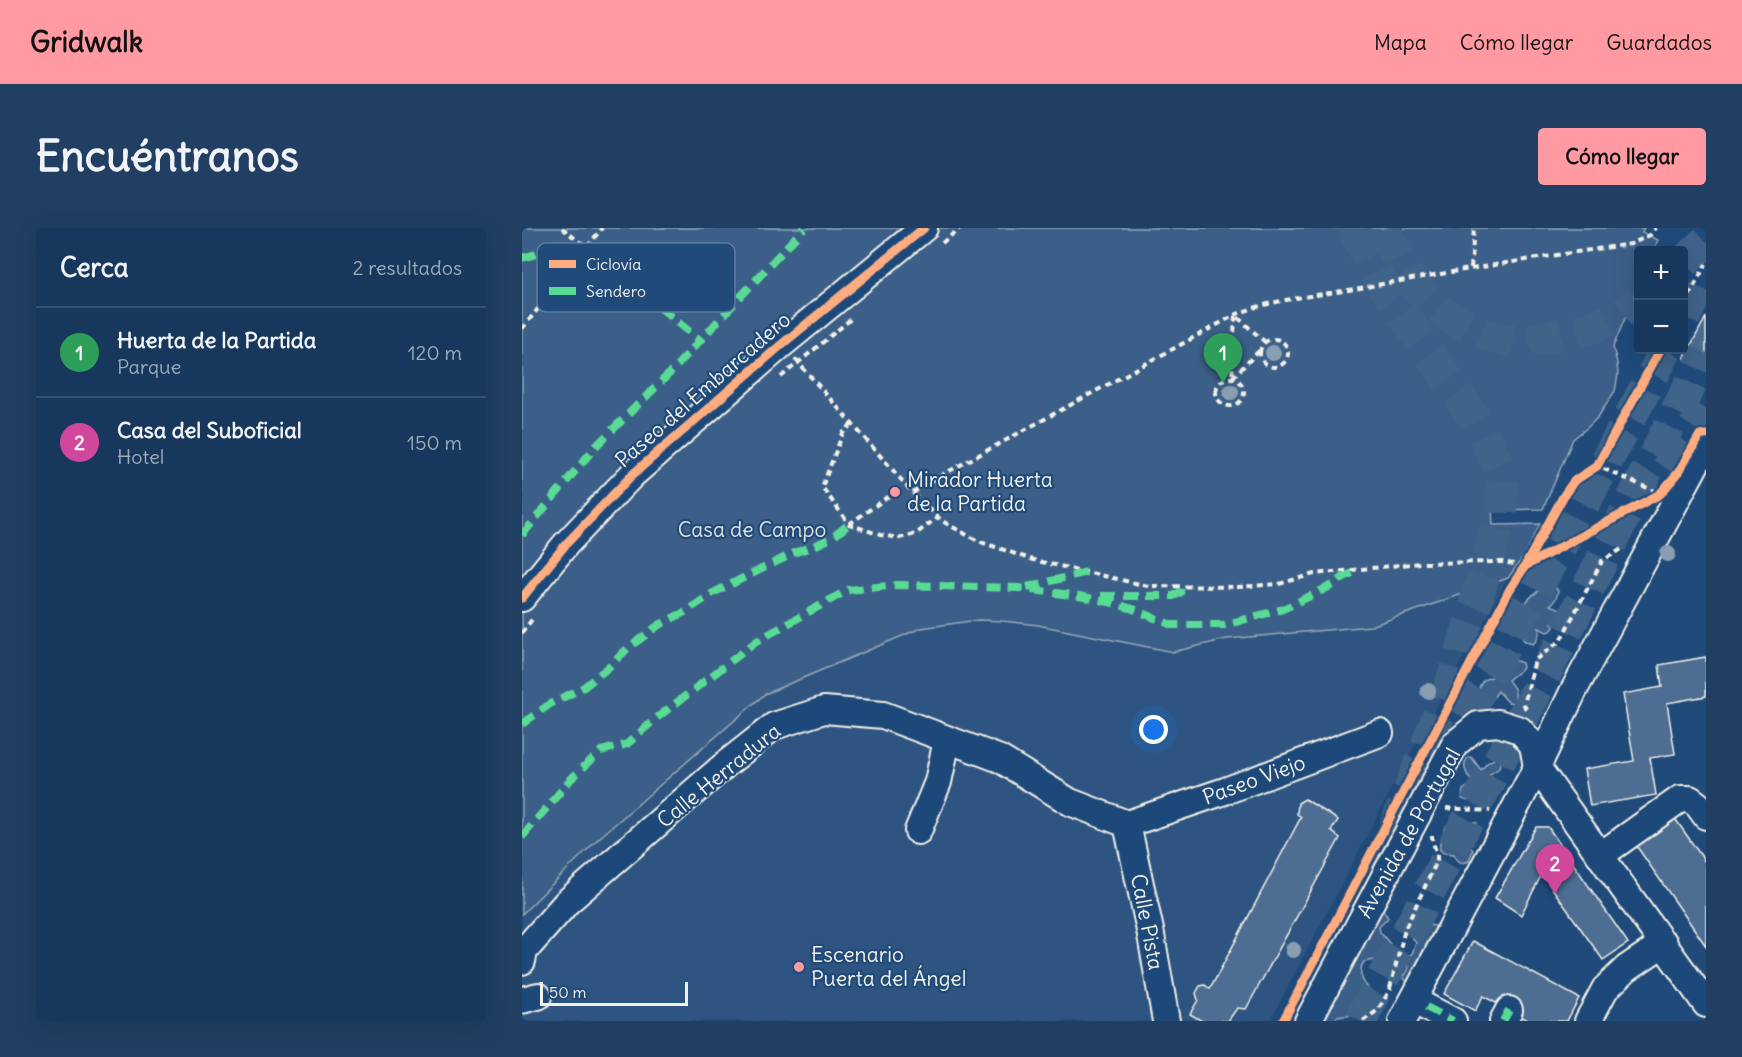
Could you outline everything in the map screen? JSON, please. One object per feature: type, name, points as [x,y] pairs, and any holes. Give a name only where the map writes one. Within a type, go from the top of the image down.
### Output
[{"type":"street","name":"Paseo del Embarcadero","points":[[528,607],[566,544],[632,475],[781,345],[924,228]]},
{"type":"street","points":[[1402,1021],[1537,767],[1574,690],[1706,445]]},
{"type":"street","name":"Calle Herradura","points":[[522,961],[524,951],[567,902],[726,764],[774,726],[824,710],[883,715],[1000,759],[1070,802],[1127,824]]},
{"type":"street","name":"Avenida de Portugal","points":[[1308,1021],[1455,744],[1478,725],[1498,723],[1520,730],[1533,745],[1537,767],[1706,1004]]},
{"type":"street","name":"Paseo Viejo","points":[[1127,824],[1225,791],[1380,733]]},
{"type":"street","points":[[918,831],[938,783],[947,740]]},
{"type":"street","points":[[1601,855],[1680,799],[1690,799],[1706,816]]},
{"type":"street","name":"Calle Pista","points":[[1127,824],[1151,935],[1166,1021]]},
{"type":"street","points":[[1588,1021],[1605,989],[1627,968],[1664,943]]},
{"type":"street","points":[[1426,1007],[1453,1021]]},
{"type":"path","points":[[562,228],[581,243]]},
{"type":"path","points":[[591,243],[602,228]]},
{"type":"path","points":[[1471,268],[1474,228]]},
{"type":"path","points":[[913,493],[922,486],[1247,310],[1282,300],[1631,244],[1650,236],[1656,228]]},
{"type":"path","points":[[1686,300],[1706,264]]},
{"type":"path","points":[[522,329],[537,310]]},
{"type":"path","points":[[1235,315],[1265,342]]},
{"type":"path","points":[[1232,378],[1235,315]]},
{"type":"path","points":[[1232,378],[1241,382],[1244,396],[1238,404],[1228,406],[1220,402],[1215,395],[1219,382],[1232,378],[1265,342],[1274,339],[1283,342],[1288,351],[1286,361],[1278,367],[1269,367],[1261,361],[1259,351]]},
{"type":"path","points":[[781,345],[913,493],[942,521],[978,541],[1016,555],[1148,586],[1238,587],[1278,584],[1314,574],[1420,563],[1502,562],[1522,570],[1532,558]]},
{"type":"path","points":[[1658,354],[1593,468],[1663,490]]},
{"type":"path","points":[[773,384],[799,363]]},
{"type":"path","points":[[852,424],[843,433],[822,487],[849,524],[880,535],[899,538],[916,534],[938,517]]},
{"type":"path","points":[[1650,499],[1663,490]]},
{"type":"path","points":[[849,524],[895,492]]},
{"type":"path","points":[[1528,713],[1524,705],[1535,660],[1560,641],[1602,561],[1628,545]]},
{"type":"path","points":[[522,633],[528,607]]},
{"type":"path","points":[[1442,817],[1449,801]]},
{"type":"path","points":[[1446,808],[1492,812]]},
{"type":"path","points":[[1390,988],[1405,929],[1437,861],[1438,854],[1432,841],[1437,825]]},
{"type":"shaded area","points":[[1508,578],[1399,774],[1270,1021],[522,1021],[522,914],[599,838],[765,694],[921,628],[978,620],[1002,621],[1038,625],[1173,652],[1227,639],[1371,626]]},
{"type":"green space","name":"Casa de Campo","points":[[522,228],[1644,228],[1642,232],[1658,240],[1656,246],[1634,246],[1634,297],[1613,347],[1618,375],[1615,391],[1598,417],[1573,439],[1543,509],[1492,510],[1493,525],[1540,524],[1524,556],[1508,578],[1371,626],[1227,639],[1173,652],[1038,625],[1002,621],[978,620],[921,628],[765,694],[599,838],[522,914]]},
{"type":"green space","points":[[1545,587],[1556,588],[1558,591],[1556,597],[1550,605],[1563,611],[1567,619],[1565,622],[1552,623],[1554,627],[1547,632],[1539,628],[1538,637],[1533,644],[1522,638],[1520,630],[1527,624],[1520,616],[1529,599]]},
{"type":"green space","points":[[1496,649],[1500,653],[1500,661],[1503,664],[1515,661],[1522,663],[1523,668],[1508,680],[1515,690],[1513,703],[1508,702],[1498,691],[1485,703],[1480,701],[1480,685],[1485,679],[1493,677],[1487,662],[1487,655],[1491,650]]},
{"type":"green space","points":[[1469,757],[1481,770],[1497,757],[1501,759],[1499,768],[1489,775],[1503,785],[1503,789],[1500,792],[1486,791],[1488,801],[1486,803],[1481,801],[1476,794],[1468,801],[1462,799],[1463,790],[1473,783],[1465,766]]},
{"type":"green space","points":[[1474,822],[1477,823],[1477,827],[1468,833],[1474,839],[1473,844],[1469,845],[1473,850],[1469,861],[1462,862],[1454,854],[1440,850],[1440,842],[1447,838],[1444,835],[1444,829],[1448,824],[1464,832],[1466,827]]},
{"type":"green space","points":[[1380,905],[1388,918],[1379,927],[1380,932],[1390,944],[1381,963],[1375,960],[1364,962],[1362,966],[1362,979],[1373,993],[1362,1014],[1337,1017],[1335,1021],[1318,1021]]},
{"type":"green space","points":[[1422,922],[1425,925],[1436,926],[1407,982],[1403,977],[1409,965],[1404,957],[1412,954],[1416,943],[1409,933],[1418,930]]},
{"type":"building","points":[[1706,317],[1706,370],[1684,358]]},
{"type":"building","points":[[1706,657],[1706,696],[1667,703],[1675,754],[1650,758],[1656,795],[1590,806],[1584,769],[1634,761],[1623,694],[1662,687],[1659,665]]},
{"type":"building","points":[[1305,799],[1338,820],[1331,831],[1340,838],[1246,1009],[1237,1008],[1228,1021],[1202,1021],[1190,1014],[1198,1000],[1196,993],[1200,986],[1205,985],[1210,989],[1301,817],[1297,814],[1298,803]]},
{"type":"building","points":[[1674,817],[1706,863],[1706,946],[1635,844]]},
{"type":"building","points":[[1536,827],[1548,827],[1628,943],[1603,960],[1542,874],[1521,915],[1495,898]]},
{"type":"building","points":[[1473,941],[1579,998],[1567,1021],[1530,1021],[1483,996],[1475,1011],[1444,994]]},
{"type":"tunnel","points":[[1355,228],[1355,233],[1379,279],[1481,428],[1502,473],[1501,514],[1457,668],[1377,874]]},
{"type":"tunnel","points":[[1387,228],[1404,270],[1418,289],[1453,319],[1473,330],[1495,337],[1521,341],[1580,331],[1604,323],[1634,305]]},
{"type":"tunnel","points":[[1688,258],[1706,241]]},
{"type":"tunnel","points":[[1688,309],[1706,275]]},
{"type":"tunnel","points":[[1360,1021],[1533,698],[1706,353]]},
{"type":"tunnel","points":[[1441,761],[1664,354]]},
{"type":"tunnel","points":[[1667,469],[1706,410]]},
{"type":"marked path","points":[[735,303],[804,228]]},
{"type":"marked path","points":[[522,258],[537,254]]},
{"type":"marked path","points":[[665,312],[701,341]]},
{"type":"marked path","points":[[522,535],[596,446],[670,373],[726,312]]},
{"type":"marked path","points":[[522,724],[550,704],[584,687],[628,648],[659,625],[685,612],[713,593],[796,552],[833,537],[849,524]]},
{"type":"marked path","points":[[522,837],[571,779],[601,751],[627,744],[654,720],[757,641],[848,590],[898,585],[1018,588],[1109,602],[1172,625],[1224,625],[1283,609],[1359,570]]},
{"type":"marked path","points":[[1027,587],[1087,572]]},
{"type":"marked path","points":[[1101,596],[1173,596],[1180,593],[1181,587]]},
{"type":"marked path","points":[[1426,1007],[1453,1021]]},
{"type":"marked path","points":[[1503,1021],[1509,1010]]},
{"type":"cycle path","points":[[522,598],[566,544],[632,475],[781,345],[924,228]]},
{"type":"cycle path","points":[[1283,1021],[1510,589],[1564,495],[1574,481],[1597,466],[1658,354]]},
{"type":"cycle path","points":[[1525,566],[1660,494],[1678,473],[1700,435],[1706,435]]},
{"type":"place","name":"Huerta de la Partida","points":[[1223,383]]},
{"type":"place","name":"Mirador Huerta de la Partida","points":[[895,492]]},
{"type":"place","name":"Casa del Suboficial","points":[[1555,894]]},
{"type":"place","name":"Escenario Puerta del Ángel","points":[[799,967]]}]
